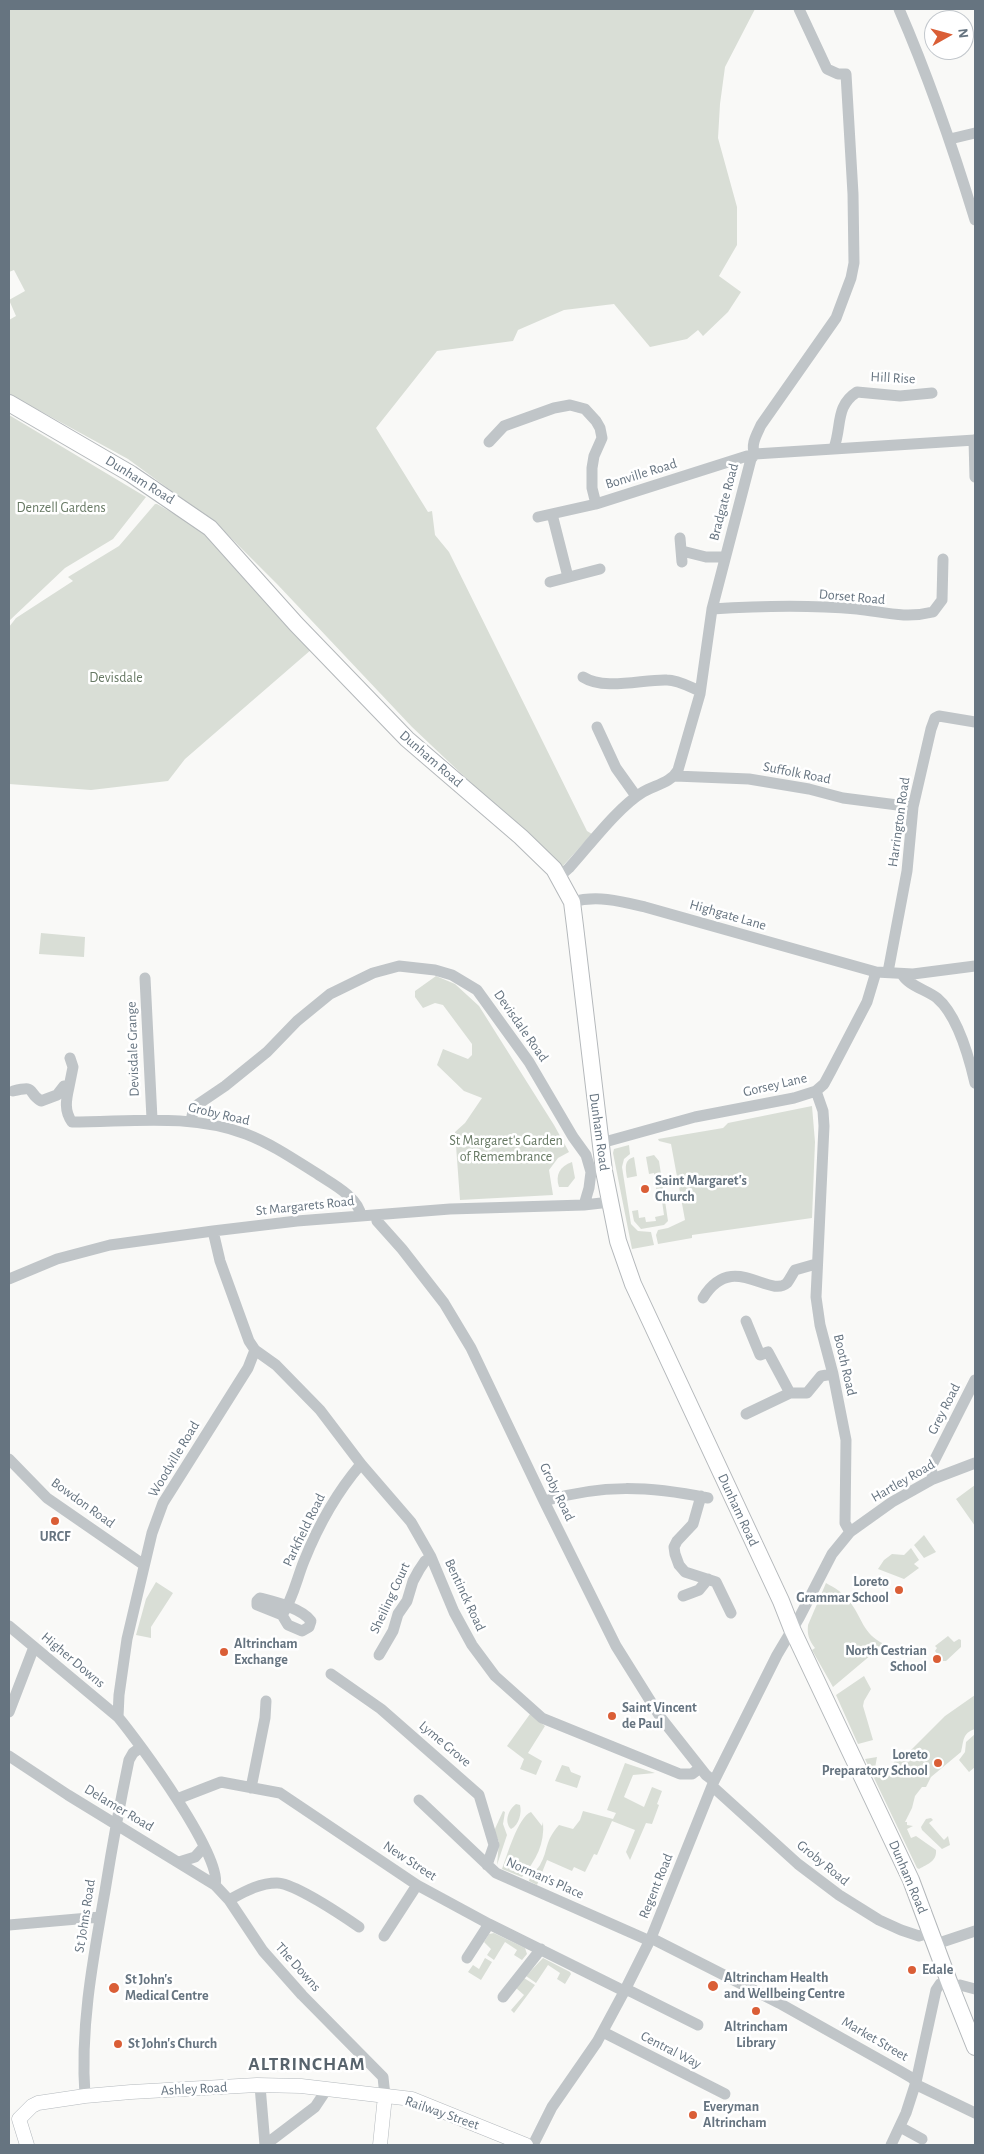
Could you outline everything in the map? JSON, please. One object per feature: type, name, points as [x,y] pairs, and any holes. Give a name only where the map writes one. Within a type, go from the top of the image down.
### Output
[{"type":"highway","name":"Dunham Road","points":[[9,403],[130,474],[210,528],[296,624],[407,739],[521,837],[560,876],[572,902],[601,1143],[610,1202],[618,1241],[633,1284],[792,1629],[911,1880],[975,2047]]},
{"type":"main road","name":"Ashley Road","points":[[14,2118],[38,2103],[85,2096],[260,2086],[300,2086],[385,2096]]},
{"type":"main road","points":[[380,2145],[385,2096]]},
{"type":"main road","name":"Railway Street","points":[[385,2096],[417,2101],[526,2145]]},
{"type":"main road","points":[[14,2118],[27,2145]]},
{"type":"street","name":"Bradgate Road","points":[[675,776],[700,691],[712,608],[754,455],[754,442],[761,426],[836,318],[851,278],[854,263],[853,194],[846,74],[838,74],[827,68],[799,9]]},
{"type":"street","points":[[899,9],[926,72],[950,139],[975,220]]},
{"type":"street","points":[[950,139],[975,133]]},
{"type":"street","name":"Hill Rise","points":[[834,448],[838,436],[842,407],[848,398],[857,392],[900,396],[932,393]]},
{"type":"street","points":[[489,442],[504,426],[554,408],[570,405],[585,409],[606,439],[594,456],[592,468],[592,488],[596,504]]},
{"type":"street","points":[[975,440],[975,477]]},
{"type":"street","name":"Bonville Road","points":[[538,517],[596,504],[747,456],[834,448],[975,440]]},
{"type":"street","points":[[552,514],[568,577]]},
{"type":"street","points":[[680,538],[682,557],[725,557]]},
{"type":"street","name":"Dorset Road","points":[[712,608],[858,609],[891,615],[926,614],[933,612],[942,600],[943,559]]},
{"type":"street","points":[[550,582],[600,569]]},
{"type":"street","points":[[586,682],[611,684],[669,680],[700,691]]},
{"type":"street","name":"Harrington Road","points":[[888,972],[907,871],[913,807],[931,729],[935,718],[941,716],[975,722]]},
{"type":"street","points":[[598,727],[616,768],[636,796]]},
{"type":"street","points":[[560,876],[584,853],[621,810],[636,796],[675,776]]},
{"type":"street","name":"Suffolk Road","points":[[675,776],[749,779],[808,789],[843,798],[913,807]]},
{"type":"street","name":"Highgate Lane","points":[[572,902],[592,898],[645,907],[876,972]]},
{"type":"street","name":"Devisdale Road","points":[[191,1121],[194,1107],[225,1086],[260,1058],[297,1021],[330,994],[373,973],[399,966],[435,970],[452,976],[477,990],[529,1062],[589,1162],[591,1180],[584,1205]]},
{"type":"street","points":[[876,972],[902,974],[975,966]]},
{"type":"street","name":"Gorsey Lane","points":[[601,1143],[695,1117],[794,1098],[816,1091],[824,1084],[867,1002],[876,972]]},
{"type":"street","points":[[902,974],[905,979],[935,996],[950,1014],[964,1047],[975,1083]]},
{"type":"street","name":"Devisdale Grange","points":[[145,978],[152,1119]]},
{"type":"street","points":[[13,1092],[26,1088],[30,1089],[42,1100],[58,1094],[64,1086],[68,1087],[73,1066],[70,1058]]},
{"type":"street","name":"Groby Road","points":[[68,1087],[66,1114],[72,1122],[152,1119],[191,1121],[246,1134],[289,1156],[325,1179],[356,1202],[361,1216]]},
{"type":"street","name":"Booth Road","points":[[816,1091],[824,1126],[816,1264],[816,1297],[820,1326],[833,1374],[846,1440],[845,1523],[850,1532]]},
{"type":"street","name":"St Margarets Road","points":[[9,1279],[57,1259],[110,1245],[213,1231],[297,1221],[450,1209],[584,1205],[610,1202]]},
{"type":"street","name":"Groby Road","points":[[376,1215],[377,1221],[402,1249],[444,1303],[474,1354],[616,1646],[661,1718],[700,1768],[713,1783],[798,1864],[839,1895],[879,1920],[901,1930],[934,1938],[975,1931]]},
{"type":"street","points":[[213,1231],[220,1261],[249,1341],[255,1350]]},
{"type":"street","points":[[703,1298],[714,1284],[726,1277],[741,1276],[774,1286],[781,1285],[787,1282],[795,1270],[816,1264]]},
{"type":"street","points":[[746,1321],[760,1355],[768,1352],[790,1393]]},
{"type":"street","name":"Bentinck Road","points":[[255,1350],[276,1365],[320,1410],[361,1464],[411,1522],[431,1556],[454,1612],[472,1645],[495,1676],[542,1718],[680,1774],[692,1774],[700,1768]]},
{"type":"street","name":"Woodville Road","points":[[118,1717],[119,1695],[127,1639],[144,1564],[163,1503],[248,1368],[255,1350]]},
{"type":"street","points":[[746,1414],[790,1393],[807,1393],[821,1376],[833,1374]]},
{"type":"street","name":"Grey Road","points":[[933,1479],[931,1467],[975,1380]]},
{"type":"street","name":"Bowdon Road","points":[[9,1459],[47,1498],[144,1564]]},
{"type":"street","name":"Hartley Road","points":[[850,1532],[892,1502],[933,1479],[975,1463]]},
{"type":"street","name":"Parkfield Road","points":[[285,1611],[304,1559],[323,1519],[348,1480],[361,1464]]},
{"type":"street","points":[[544,1501],[565,1495],[621,1488],[650,1488],[705,1497],[693,1524],[677,1541],[674,1550],[683,1570],[718,1584],[731,1613]]},
{"type":"street","points":[[792,1629],[825,1564],[850,1532]]},
{"type":"street","name":"Sheiling Court","points":[[379,1655],[393,1631],[398,1614],[407,1601],[418,1570],[424,1561],[431,1556]]},
{"type":"street","points":[[684,1596],[699,1590],[708,1580]]},
{"type":"street","name":"Higher Downs","points":[[9,1626],[118,1717]]},
{"type":"street","name":"Regent Road","points":[[533,2145],[552,2107],[603,2032],[651,1940],[713,1783],[792,1629]]},
{"type":"street","points":[[9,1712],[34,1647]]},
{"type":"street","name":"Lyme Grove","points":[[330,1674],[381,1709],[480,1794],[494,1845],[487,1865]]},
{"type":"street","points":[[251,1788],[265,1718],[266,1701]]},
{"type":"street","points":[[118,1717],[177,1799],[204,1847],[216,1874],[215,1885]]},
{"type":"street","name":"St Johns Road","points":[[85,2096],[83,2054],[86,2013],[100,1917],[129,1760],[133,1753],[141,1747]]},
{"type":"street","name":"Delamer Road","points":[[9,1756],[68,1795],[215,1885]]},
{"type":"street","name":"New Street","points":[[177,1799],[221,1782],[280,1793],[417,1885],[489,1924],[698,2025]]},
{"type":"street","name":"Norman's Place","points":[[419,1800],[496,1873],[651,1940]]},
{"type":"street","points":[[179,1862],[195,1857],[204,1847]]},
{"type":"street","points":[[229,1900],[258,1886],[279,1883],[320,1902],[359,1927]]},
{"type":"street","name":"The Downs","points":[[215,1885],[229,1900],[268,1956],[302,1995],[383,2077],[385,2096]]},
{"type":"street","points":[[384,1936],[417,1885]]},
{"type":"street","points":[[9,1925],[100,1917]]},
{"type":"street","points":[[467,1958],[489,1924]]},
{"type":"street","name":"Market Street","points":[[651,1940],[830,2030],[912,2078],[919,2086],[975,2113]]},
{"type":"street","points":[[503,1997],[541,1949]]},
{"type":"street","points":[[891,2145],[900,2127],[916,2082],[936,1990],[940,1984],[960,1985],[975,1989]]},
{"type":"street","name":"Central Way","points":[[603,2032],[725,2094]]},
{"type":"street","points":[[260,2086],[265,2145]]},
{"type":"street","points":[[265,2145],[315,2107],[327,2089]]},
{"type":"street","points":[[900,2127],[922,2140]]},
{"type":"green space","points":[[9,9],[755,9],[725,67],[720,104],[718,138],[737,207],[737,245],[719,276],[741,292],[728,312],[703,336],[698,330],[687,339],[650,347],[614,304],[564,310],[518,330],[513,341],[437,351],[376,428],[428,512],[432,511],[435,535],[449,552],[587,831],[592,834],[561,868],[412,727],[277,584],[219,526],[128,459],[9,394],[9,320],[16,316],[9,300],[25,291],[14,270],[9,272]]},
{"type":"green space","name":"Denzell Gardens","points":[[9,415],[146,497],[113,539],[65,568],[9,621]]},
{"type":"green space","name":"Devisdale","points":[[155,504],[209,534],[312,649],[185,759],[168,781],[91,790],[9,784],[9,627],[16,618],[73,581],[68,577],[119,546]]},
{"type":"green space","points":[[41,933],[85,937],[84,957],[39,954]]},
{"type":"green space","name":"St Margaret's Garden of Remembrance","points":[[436,976],[455,984],[479,1006],[569,1152],[558,1158],[549,1170],[553,1195],[460,1200],[455,1132],[465,1123],[482,1098],[464,1091],[437,1065],[443,1049],[468,1059],[472,1055],[472,1044],[443,1005],[435,1003],[423,1008],[415,997],[415,991]]},
{"type":"green space","points":[[812,1106],[815,1142],[812,1218],[692,1235],[692,1238],[658,1244],[656,1235],[658,1230],[668,1228],[685,1220],[671,1144],[659,1141],[658,1139],[723,1128],[728,1123]]},
{"type":"green space","points":[[629,1145],[630,1154],[624,1159],[622,1167],[631,1224],[638,1231],[651,1232],[654,1245],[632,1249],[613,1153],[614,1149]]},
{"type":"green space","points":[[654,1155],[659,1161],[668,1221],[664,1225],[641,1229],[634,1221],[632,1211],[638,1210],[639,1218],[645,1217],[646,1222],[656,1221],[655,1217],[664,1215],[661,1194],[657,1195],[654,1173],[649,1174],[646,1157]]},
{"type":"green space","points":[[634,1157],[637,1176],[627,1178],[628,1160]]},
{"type":"green space","points":[[572,1162],[575,1178],[568,1187],[559,1187],[558,1175],[564,1166]]},
{"type":"green space","points":[[975,1485],[975,1526],[956,1499]]},
{"type":"green space","points":[[924,1535],[936,1552],[924,1558],[914,1545]]},
{"type":"green space","points":[[911,1548],[919,1560],[914,1564],[919,1568],[904,1579],[878,1569],[884,1560],[892,1554],[904,1555]]},
{"type":"green space","points":[[156,1582],[173,1593],[151,1627],[151,1638],[136,1635],[146,1599]]},
{"type":"green space","points":[[826,1583],[845,1596],[871,1635],[884,1644],[833,1687],[812,1650],[815,1648],[808,1632],[808,1625]]},
{"type":"green space","points":[[948,1636],[954,1642],[959,1639],[961,1640],[961,1647],[946,1661],[943,1661],[935,1651],[937,1648],[935,1646]]},
{"type":"green space","points":[[864,1676],[871,1689],[863,1706],[873,1740],[858,1744],[836,1695]]},
{"type":"green space","points":[[975,1695],[975,1729],[966,1735],[961,1752],[931,1777],[926,1787],[922,1787],[915,1796],[912,1808],[905,1822],[907,1822],[907,1825],[913,1826],[907,1829],[911,1838],[916,1836],[936,1850],[933,1860],[919,1869],[865,1759],[877,1757],[875,1768],[890,1769],[897,1757],[910,1751],[945,1716]]},
{"type":"green space","points":[[530,1714],[545,1726],[528,1753],[542,1761],[536,1775],[520,1769],[524,1759],[507,1746]]},
{"type":"green space","points":[[975,1734],[975,1767],[969,1772],[959,1760],[965,1752],[966,1742]]},
{"type":"green space","points":[[625,1763],[655,1773],[633,1775],[624,1797],[644,1807],[652,1787],[662,1791],[652,1824],[646,1823],[630,1860],[626,1852],[635,1830],[612,1821],[597,1855],[594,1854],[585,1872],[574,1867],[572,1871],[547,1860],[537,1885],[529,1881],[540,1865],[551,1836],[559,1825],[573,1829],[580,1820],[583,1811],[613,1819],[616,1813],[607,1810]]},
{"type":"green space","points":[[562,1765],[569,1767],[571,1772],[581,1776],[577,1788],[555,1781]]},
{"type":"green space","points":[[516,1804],[520,1805],[520,1815],[518,1822],[511,1829],[507,1820],[511,1809]]},
{"type":"green space","points":[[503,1811],[505,1812],[503,1824],[507,1835],[497,1865],[499,1842],[494,1831]]},
{"type":"green space","points":[[531,1812],[542,1826],[543,1822],[543,1837],[535,1858],[522,1877],[502,1869],[517,1829],[526,1815]]},
{"type":"green space","points":[[931,1818],[933,1820],[929,1823],[944,1840],[948,1836],[950,1845],[942,1849],[922,1830],[921,1827],[926,1819]]},
{"type":"green space","points":[[494,1933],[525,1948],[527,1954],[522,1960],[514,1955],[517,1950],[505,1942],[494,1960],[487,1955],[491,1949],[484,1942],[489,1934]]},
{"type":"green space","points":[[485,1958],[492,1962],[481,1980],[468,1972],[473,1965],[479,1969]]},
{"type":"green space","points":[[543,1958],[570,1972],[571,1974],[565,1984],[557,1979],[560,1973],[548,1965],[536,1983],[526,1976]]},
{"type":"green space","points":[[524,1978],[535,1985],[514,2013],[511,2010],[524,1995],[516,1988]]},
{"type":"place","name":"Saint Margaret's Church","points":[[645,1189]]},
{"type":"place","name":"URCF","points":[[55,1521]]},
{"type":"place","name":"Loreto Grammar School","points":[[899,1590]]},
{"type":"place","name":"Altrincham Exchange","points":[[224,1652]]},
{"type":"place","name":"North Cestrian School","points":[[937,1659]]},
{"type":"place","name":"Saint Vincent de Paul","points":[[612,1716]]},
{"type":"place","name":"Loreto Preparatory School","points":[[938,1763]]},
{"type":"place","name":"Edale","points":[[912,1970]]},
{"type":"place","name":"Altrincham Health and Wellbeing Centre","points":[[713,1986]]},
{"type":"place","name":"St John's Medical Centre","points":[[114,1988]]},
{"type":"place","name":"Altrincham Library","points":[[756,2011]]},
{"type":"place","name":"St John's Church","points":[[118,2044]]},
{"type":"place","name":"Everyman Altrincham","points":[[693,2115]]},
{"type":"district","name":"ALTRINCHAM","points":[[307,2064]]}]
